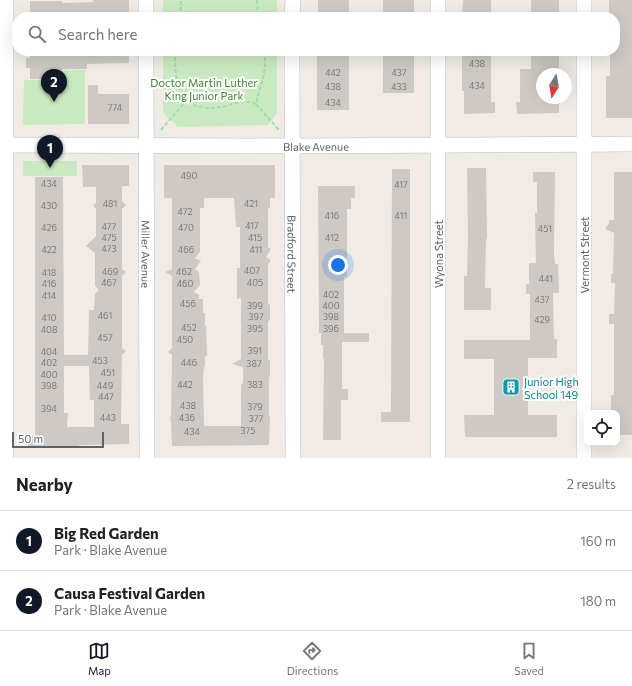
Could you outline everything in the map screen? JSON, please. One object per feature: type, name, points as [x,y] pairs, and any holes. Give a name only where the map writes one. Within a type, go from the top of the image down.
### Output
[{"type":"street","points":[[6,0],[3,145],[6,458]]},
{"type":"street","points":[[146,0],[146,12]]},
{"type":"street","points":[[292,0],[292,12]]},
{"type":"street","points":[[438,0],[438,12]]},
{"type":"street","points":[[584,0],[584,12]]},
{"type":"street","name":"Miller Avenue","points":[[146,56],[147,458]]},
{"type":"street","name":"Bradford Street","points":[[292,56],[293,458]]},
{"type":"street","name":"Wyona Street","points":[[438,56],[438,458]]},
{"type":"street","name":"Vermont Street","points":[[584,56],[584,458]]},
{"type":"street","name":"Blake Avenue","points":[[3,145],[292,146],[632,144]]},
{"type":"path","points":[[180,12],[181,0]]},
{"type":"path","points":[[257,0],[258,12]]},
{"type":"path","points":[[176,56],[175,74],[177,84],[186,101],[206,107],[217,107],[242,102],[256,104],[280,131]]},
{"type":"path","points":[[256,104],[266,65],[265,56]]},
{"type":"path","points":[[161,130],[186,101]]},
{"type":"green space","points":[[163,0],[277,0],[277,12],[163,12]]},
{"type":"green space","name":"Doctor Martin Luther King Junior Park","points":[[163,56],[277,56],[277,114],[268,125],[178,127],[163,113]]},
{"type":"green space","points":[[85,70],[85,124],[23,125],[24,80],[63,80],[63,71]]},
{"type":"green space","points":[[23,161],[77,161],[77,176],[23,176]]},
{"type":"building","points":[[93,0],[129,0],[129,12],[30,12],[30,1],[62,1],[62,3],[93,2]]},
{"type":"building","points":[[318,0],[349,0],[349,12],[318,12]]},
{"type":"building","points":[[383,0],[414,0],[414,12],[383,12]]},
{"type":"building","points":[[463,0],[491,0],[491,12],[462,12]]},
{"type":"building","points":[[531,0],[559,0],[559,12],[531,12]]},
{"type":"building","points":[[609,0],[632,0],[632,118],[606,118],[606,76],[610,76],[610,56],[620,56],[620,12],[609,12]]},
{"type":"building","points":[[30,56],[129,56],[129,63],[87,64],[87,69],[62,69],[62,79],[30,79],[30,68],[26,68],[26,58],[30,58]]},
{"type":"building","points":[[317,56],[349,56],[349,110],[317,110]]},
{"type":"building","points":[[383,56],[414,56],[414,93],[383,93]]},
{"type":"building","points":[[462,56],[491,56],[491,102],[495,102],[495,113],[464,114],[464,91],[462,91]]},
{"type":"building","points":[[531,56],[559,56],[559,68],[536,68],[536,104],[559,104],[559,113],[517,114],[516,102],[520,102],[520,69],[531,69]]},
{"type":"building","points":[[88,85],[98,85],[98,94],[129,94],[129,124],[88,124]]},
{"type":"building","points":[[82,165],[129,165],[129,186],[122,186],[122,201],[126,205],[122,209],[122,269],[126,272],[122,276],[122,348],[126,351],[122,355],[121,424],[129,424],[129,444],[79,445],[79,447],[28,447],[27,436],[35,436],[35,177],[63,177],[64,355],[88,355],[89,310],[94,310],[95,294],[99,290],[95,286],[95,253],[86,246],[96,236],[96,209],[93,205],[96,203],[96,187],[83,187]],"holes":[[[64,366],[89,366],[90,400],[94,400],[94,427],[67,427],[68,413],[64,413]]]},
{"type":"building","points":[[164,165],[275,165],[275,198],[270,198],[270,207],[268,209],[268,247],[271,249],[266,257],[271,260],[268,265],[268,304],[270,305],[270,319],[268,322],[268,359],[270,361],[269,445],[172,446],[170,418],[172,355],[168,352],[172,348],[172,276],[165,272],[172,269],[172,198],[164,198]],"holes":[[[204,198],[234,198],[236,227],[240,227],[240,268],[237,268],[237,299],[241,298],[241,359],[232,364],[243,367],[243,383],[241,384],[241,426],[204,426],[203,377],[205,356],[207,356],[206,326],[205,313],[203,313],[203,299],[199,299],[199,295],[194,292],[200,285],[199,272],[195,269],[201,261],[195,258],[200,252],[200,208],[204,208]]]},
{"type":"building","points":[[467,168],[486,168],[487,239],[485,288],[491,288],[491,310],[464,310],[464,276],[467,276],[468,240]]},
{"type":"building","points":[[392,169],[410,169],[410,422],[381,422],[381,412],[391,412]]},
{"type":"building","points":[[533,172],[555,172],[554,253],[555,264],[558,264],[559,293],[553,293],[554,339],[557,339],[557,358],[528,358],[528,415],[557,415],[557,437],[465,437],[464,415],[494,415],[494,359],[464,359],[464,340],[530,340],[530,294],[526,294],[526,284],[529,284],[529,263],[536,263],[535,213],[537,213],[537,182],[533,182]]},
{"type":"building","points":[[614,172],[632,172],[632,435],[620,435],[620,410],[611,410],[611,395],[614,395],[614,324],[609,324],[609,314],[614,314],[615,283],[611,283],[611,274],[613,274],[614,233],[605,229],[609,223],[609,220],[614,220]]},
{"type":"building","points":[[318,186],[355,186],[355,198],[351,198],[351,209],[347,209],[347,277],[344,277],[344,333],[369,333],[369,342],[342,342],[342,389],[348,389],[348,400],[341,400],[341,440],[323,440],[324,359],[323,345],[321,345],[321,333],[319,333]]},
{"type":"place","name":"Causa Festival Garden","points":[[54,102]]},
{"type":"place","name":"Big Red Garden","points":[[50,168]]},
{"type":"place","name":"Junior High School 149","points":[[511,387]]}]
